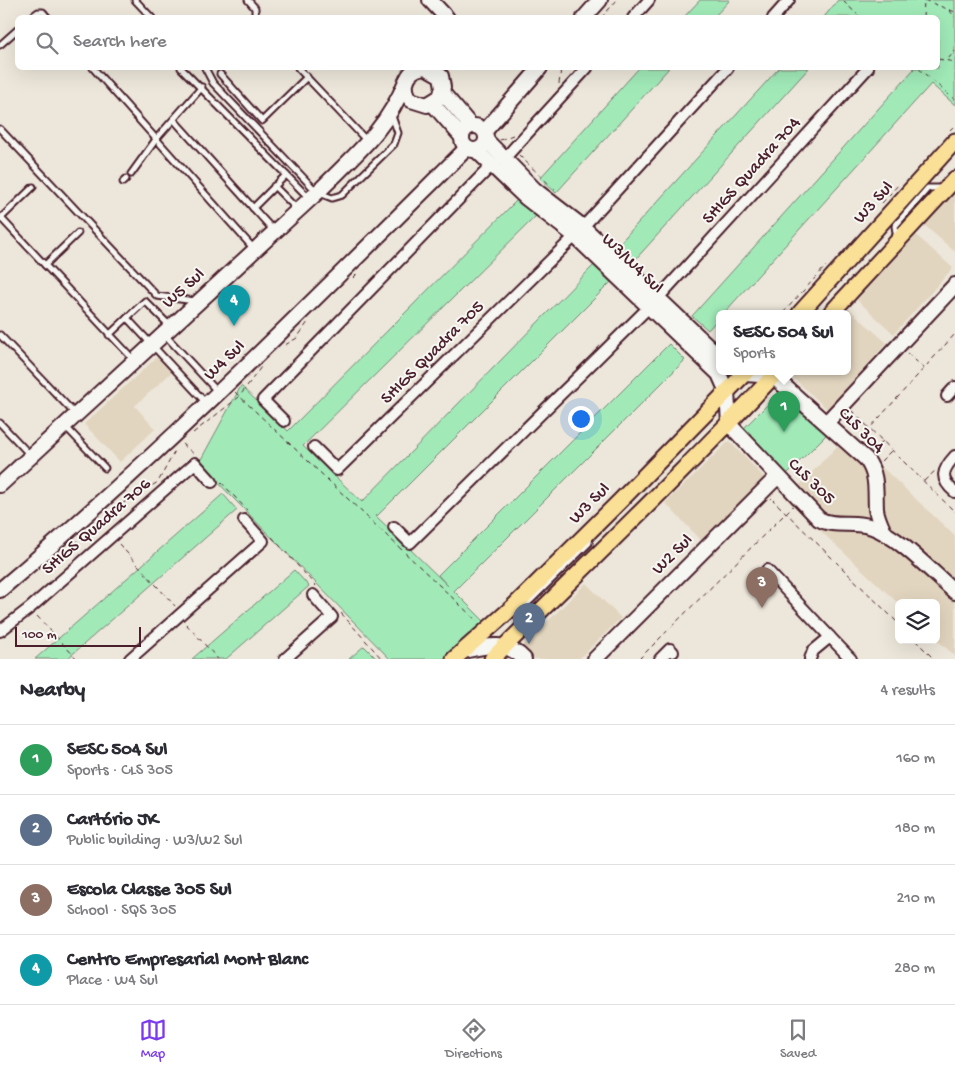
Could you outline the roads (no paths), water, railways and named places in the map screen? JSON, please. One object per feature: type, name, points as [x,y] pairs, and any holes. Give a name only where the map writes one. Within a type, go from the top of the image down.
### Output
[{"type":"main road","points":[[430,0],[444,15]]},
{"type":"main road","points":[[587,15],[600,0]]},
{"type":"main road","points":[[423,70],[410,74],[406,81],[409,97],[416,103],[432,103],[477,140]]},
{"type":"main road","points":[[432,70],[441,76],[442,92],[477,140]]},
{"type":"main road","name":"W4 Sul","points":[[0,590],[219,393],[477,140],[538,70]]},
{"type":"main road","name":"W5 Sul","points":[[0,485],[254,249],[314,196],[369,142],[391,116],[406,81]]},
{"type":"main road","points":[[432,103],[442,92]]},
{"type":"main road","name":"W5 Sul","points":[[391,116],[416,103]]},
{"type":"main road","name":"W3/W4 Sul","points":[[477,140],[531,194],[579,232],[654,302],[693,340],[716,370]]},
{"type":"main road","name":"W3 Sul","points":[[803,310],[955,141]]},
{"type":"main road","points":[[834,310],[951,184]]},
{"type":"main road","points":[[865,241],[876,246],[878,262]]},
{"type":"main road","points":[[827,422],[955,285]]},
{"type":"main road","name":"W3/W4 Sul","points":[[693,340],[716,354]]},
{"type":"main road","name":"W3/W4 Sul","points":[[719,375],[727,392],[729,424]]},
{"type":"main road","name":"W3 Sul","points":[[459,655],[514,606],[620,501],[727,392],[741,375]]},
{"type":"main road","points":[[492,659],[631,524],[729,424],[773,375]]},
{"type":"main road","name":"CLS 304","points":[[777,375],[870,464],[877,499],[876,510],[884,532]]},
{"type":"main road","name":"CLS 305","points":[[729,424],[777,477],[826,523],[852,523],[871,526],[884,532]]},
{"type":"main road","name":"W2 Sul","points":[[594,659],[777,477]]},
{"type":"main road","points":[[852,523],[877,499]]},
{"type":"main road","points":[[620,501],[617,517],[621,523],[631,524]]},
{"type":"main road","points":[[884,532],[955,592]]},
{"type":"main road","points":[[459,655],[504,646],[517,651],[524,659]]},
{"type":"street","points":[[636,15],[649,0]]},
{"type":"street","points":[[776,15],[789,0]]},
{"type":"street","points":[[284,421],[263,400],[498,162],[585,70]]},
{"type":"street","points":[[579,232],[726,70]]},
{"type":"street","name":"SHIGS Quadra 704","points":[[654,302],[866,70]]},
{"type":"street","name":"SHIGS Quadra 705","points":[[314,447],[337,470],[579,232]]},
{"type":"street","points":[[394,527],[410,543],[654,302]]},
{"type":"street","points":[[947,396],[955,387]]},
{"type":"street","points":[[955,456],[945,467],[943,473],[944,480],[955,492]]},
{"type":"street","name":"SHIGS Quadra 706","points":[[0,631],[30,608],[195,463],[216,481]]},
{"type":"street","points":[[130,659],[263,541],[248,517]]},
{"type":"street","points":[[767,570],[851,659]]},
{"type":"street","points":[[285,659],[332,617],[316,593]]},
{"type":"street","points":[[810,659],[814,651],[830,637]]},
{"type":"street","points":[[660,659],[670,649],[673,652]]},
{"type":"lane","points":[[135,0],[149,15]]},
{"type":"lane","points":[[248,0],[255,8],[255,15]]},
{"type":"lane","points":[[34,15],[42,12],[45,15]]},
{"type":"lane","points":[[0,45],[15,32]]},
{"type":"lane","points":[[95,70],[254,249]]},
{"type":"lane","points":[[183,70],[202,87],[286,175],[314,196],[332,198],[342,195],[394,144],[398,133],[391,116]]},
{"type":"lane","points":[[206,70],[213,83],[314,196]]},
{"type":"lane","points":[[300,70],[369,142]]},
{"type":"lane","points":[[220,74],[262,121],[307,77]]},
{"type":"lane","points":[[127,178],[157,138],[202,87]]},
{"type":"lane","points":[[174,120],[274,231]]},
{"type":"lane","points":[[0,129],[157,296],[198,302]]},
{"type":"lane","points":[[253,208],[286,175]]},
{"type":"lane","points":[[274,186],[298,210]]},
{"type":"lane","points":[[33,187],[1,217],[134,360]]},
{"type":"lane","points":[[45,265],[78,233]]},
{"type":"lane","points":[[109,335],[145,301],[219,393]]},
{"type":"lane","points":[[127,318],[207,404]]},
{"type":"lane","points":[[0,335],[76,415]]},
{"type":"lane","points":[[0,423],[31,456]]},
{"type":"lane","points":[[65,426],[105,468]]},
{"type":"place","name":"Centro Empresarial Mont Blanc","points":[[234,326]]},
{"type":"place","name":"SESC 504 Sul","points":[[784,432]]},
{"type":"place","name":"Escola Classe 305 Sul","points":[[762,608]]},
{"type":"place","name":"Cartório JK","points":[[529,644]]}]
